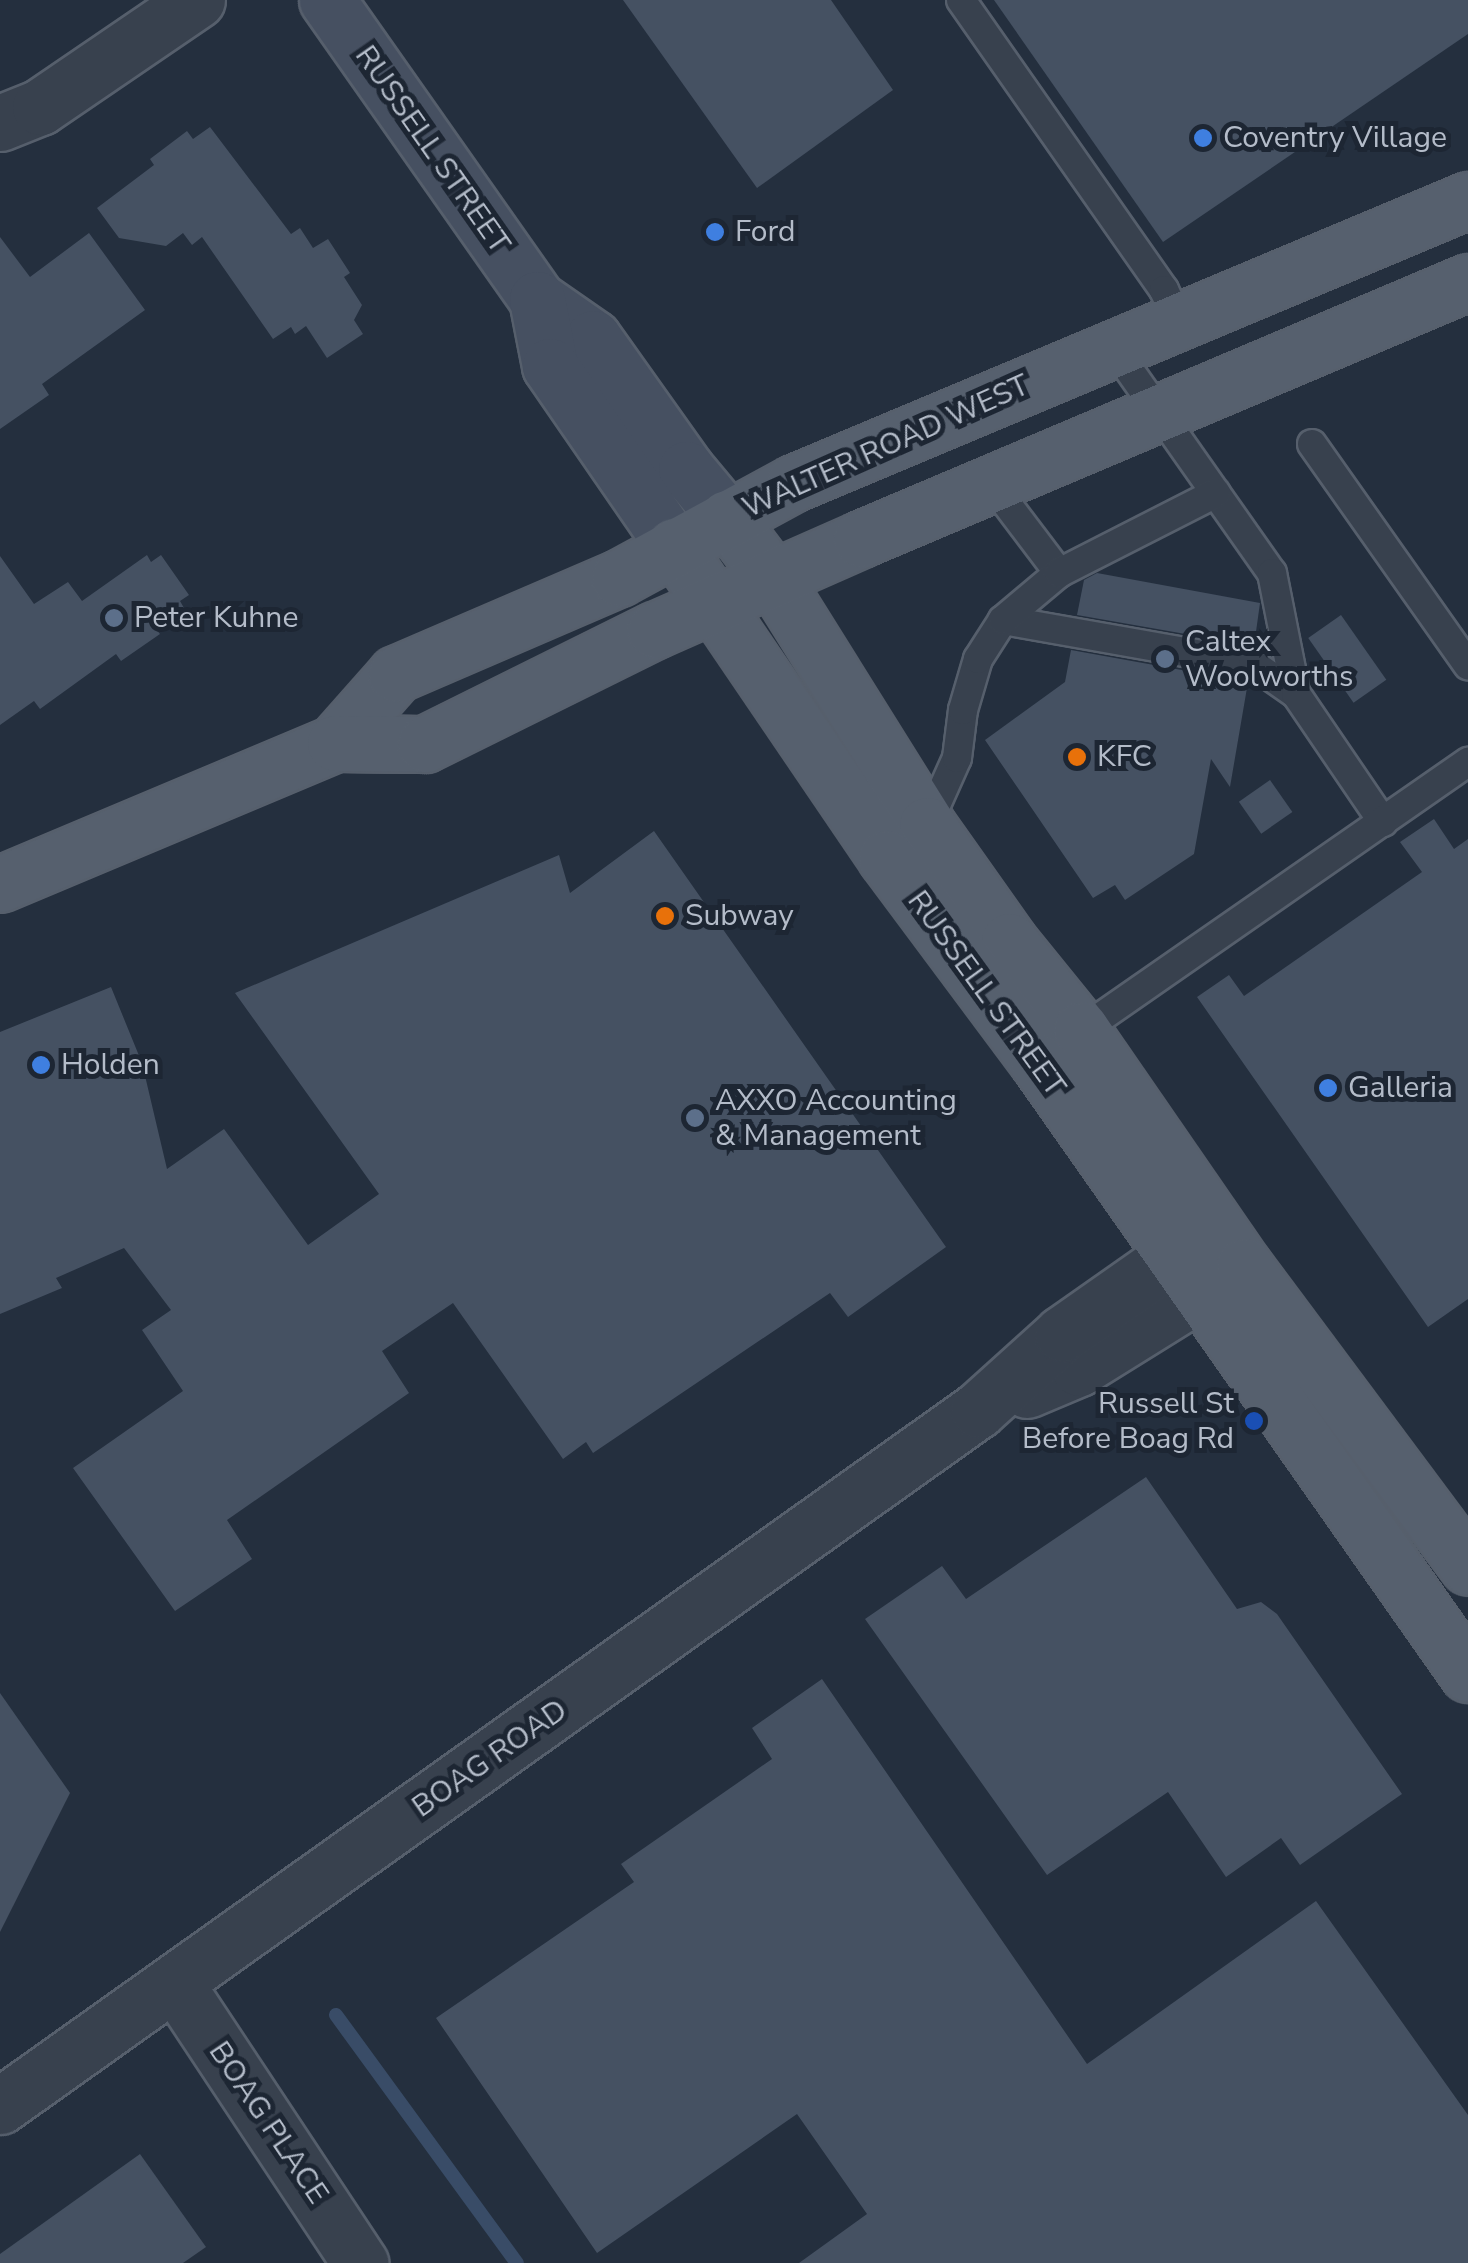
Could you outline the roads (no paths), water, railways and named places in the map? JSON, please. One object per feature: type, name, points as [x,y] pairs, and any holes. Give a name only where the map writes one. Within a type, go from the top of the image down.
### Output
[{"type":"main road","name":"WALTER ROAD WEST","points":[[335,744],[396,674],[619,578],[794,483],[1468,200]]},
{"type":"main road","name":"WALTER ROAD WEST","points":[[0,884],[335,744],[425,744],[655,630],[1158,410],[1468,282]]},
{"type":"main road","name":"RUSSELL STREET","points":[[727,518],[774,580],[928,825],[1009,941],[1082,1030],[1230,1246],[1468,1567]]},
{"type":"main road","name":"RUSSELL STREET","points":[[674,546],[886,858],[1038,1062],[1468,1674]]},
{"type":"street","points":[[0,123],[40,107],[197,0]]},
{"type":"street","name":"RUSSELL STREET","points":[[327,0],[537,299],[593,338],[686,469],[727,518]]},
{"type":"street","name":"RUSSELL STREET","points":[[537,299],[550,366],[674,546]]},
{"type":"street","name":"BOAG ROAD","points":[[0,2106],[978,1410],[1079,1368],[1185,1274],[1230,1246]]},
{"type":"street","name":"BOAG PLACE","points":[[175,1983],[360,2263]]},
{"type":"lane","points":[[961,0],[1164,290],[1178,320]]},
{"type":"lane","points":[[1113,347],[1272,573],[1296,694]]},
{"type":"lane","points":[[1312,444],[1468,665]]},
{"type":"lane","points":[[991,483],[1059,574]]},
{"type":"lane","points":[[928,825],[957,758],[963,710],[978,659],[1003,620],[1059,574],[1216,493]]},
{"type":"lane","points":[[1003,620],[1253,664],[1296,694],[1383,822]]},
{"type":"lane","points":[[1038,1062],[1468,762]]},
{"type":"waterway","points":[[336,2015],[517,2263]]},
{"type":"place","name":"Coventry Village","points":[[1203,138]]},
{"type":"place","name":"Ford","points":[[715,232]]},
{"type":"place","name":"Peter Kuhne","points":[[114,618]]},
{"type":"place","name":"Caltex Woolworths","points":[[1165,659]]},
{"type":"place","name":"KFC","points":[[1077,757]]},
{"type":"place","name":"Subway","points":[[665,916]]},
{"type":"place","name":"Holden","points":[[41,1065]]},
{"type":"place","name":"Galleria","points":[[1328,1088]]},
{"type":"place","name":"AXXO Accounting & Management","points":[[695,1118]]},
{"type":"place","name":"Russell St Before Boag Rd","points":[[1254,1421]]}]
